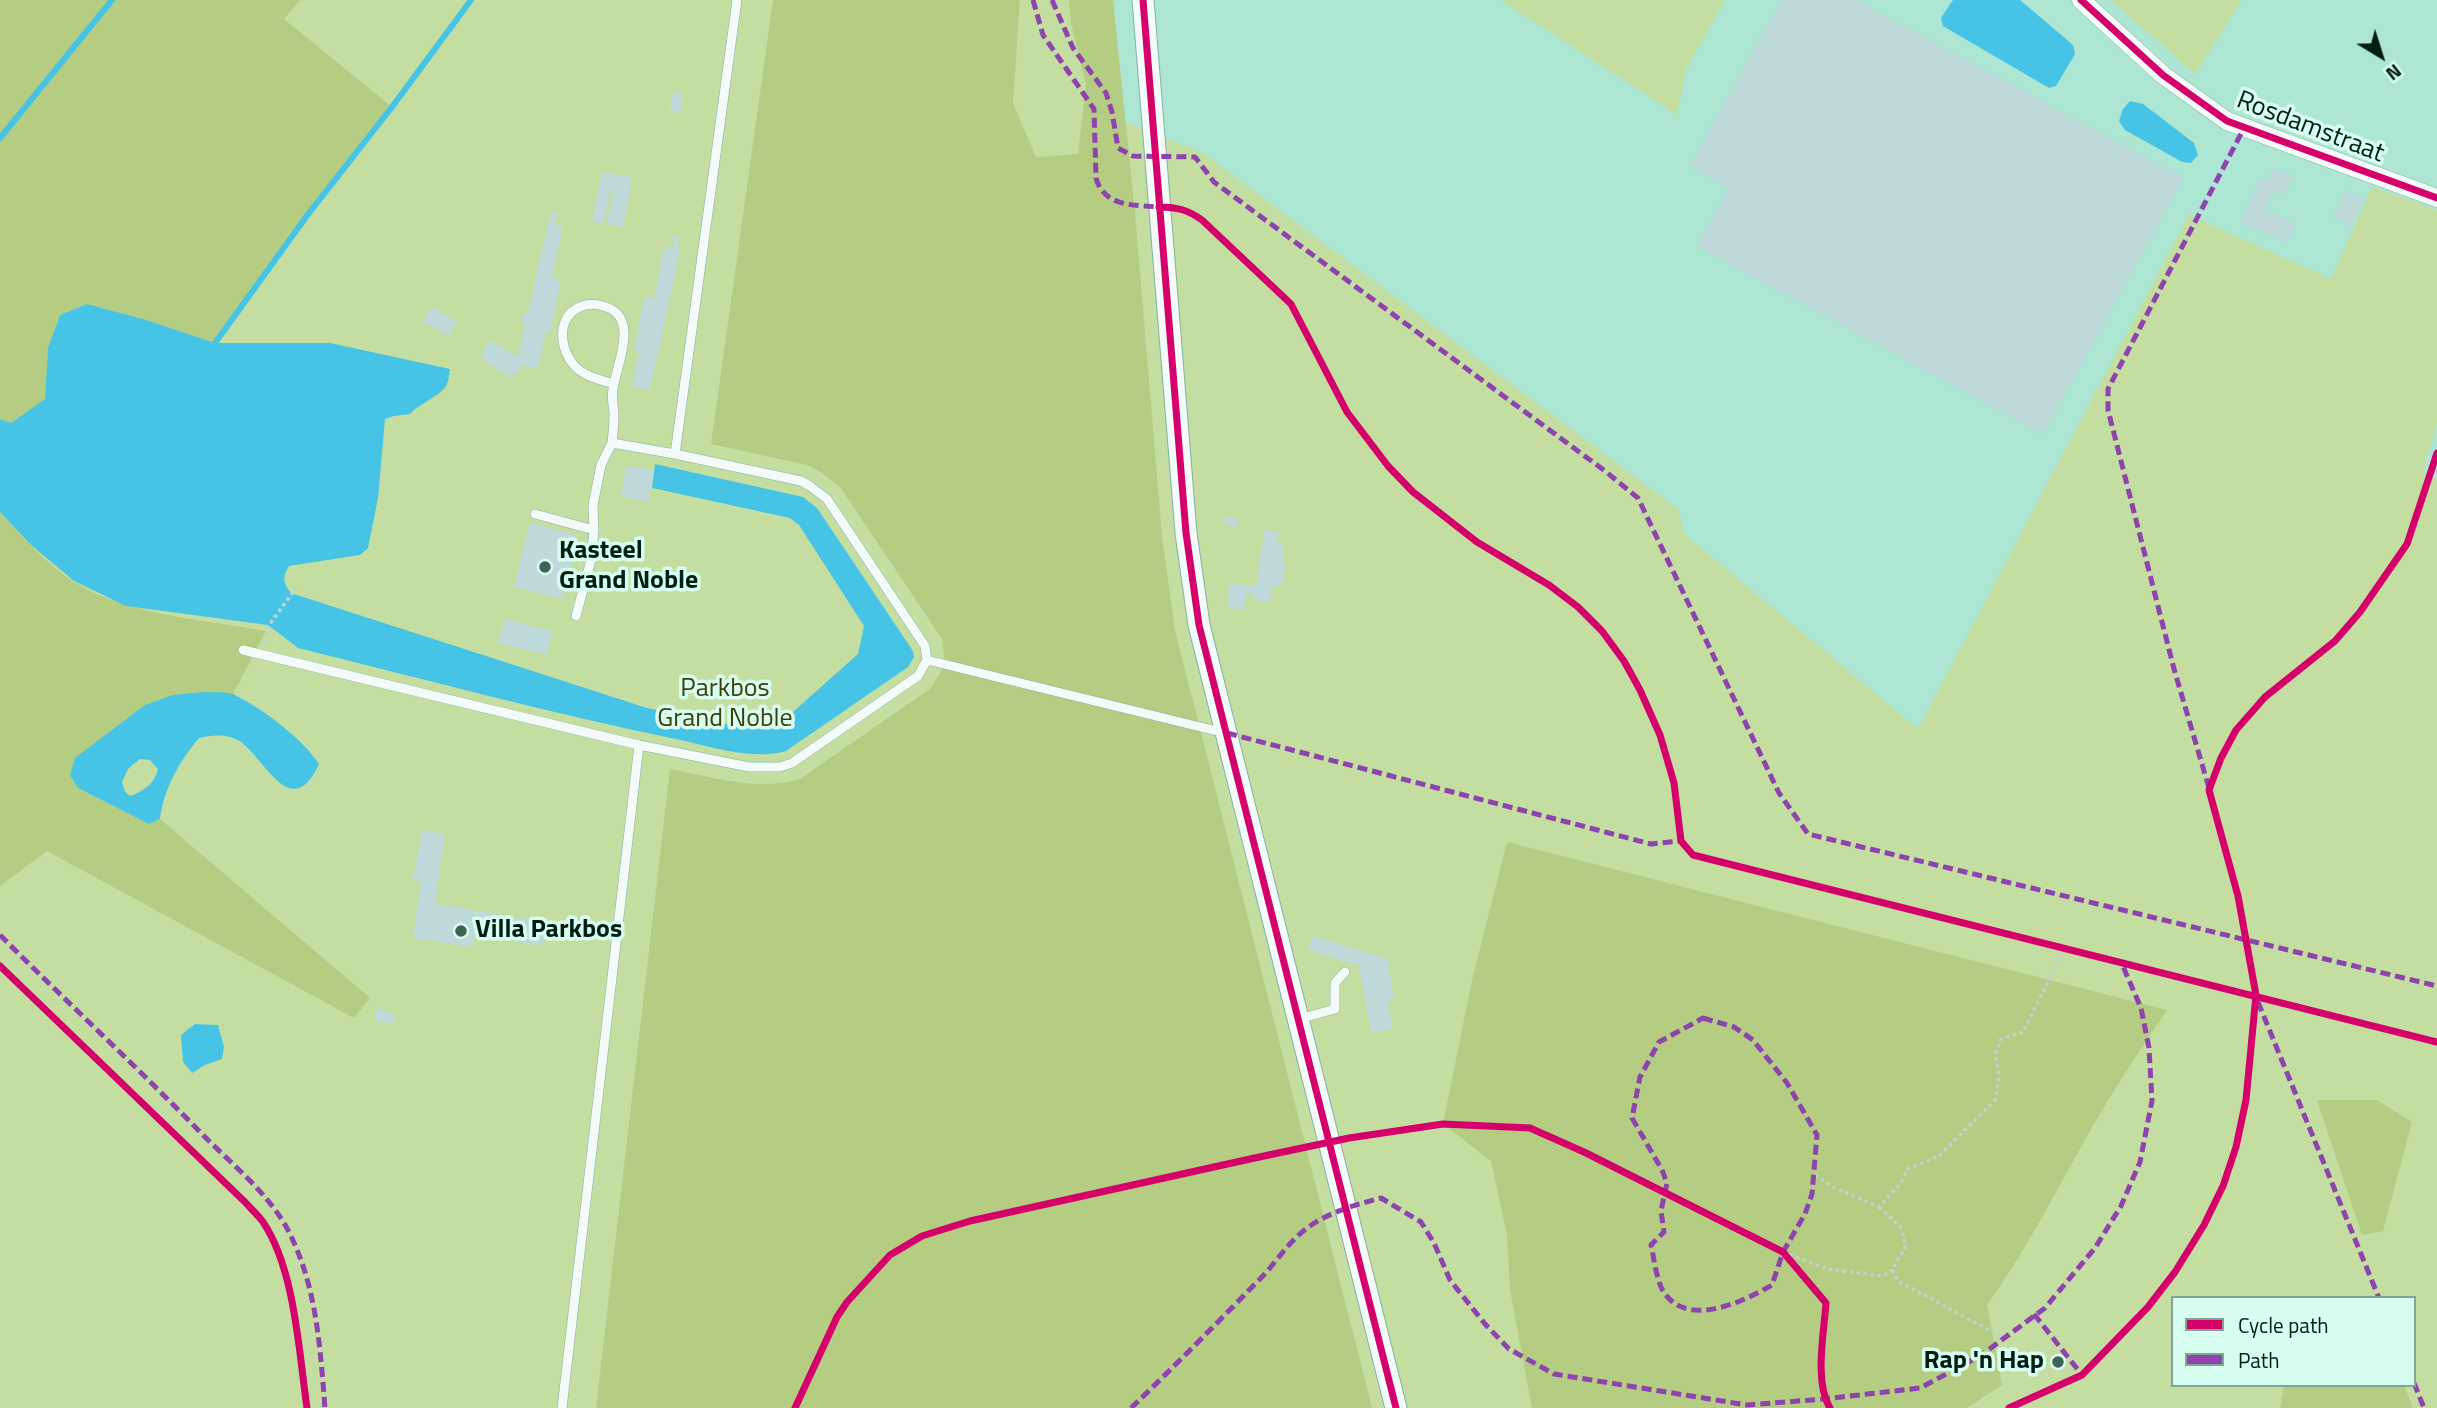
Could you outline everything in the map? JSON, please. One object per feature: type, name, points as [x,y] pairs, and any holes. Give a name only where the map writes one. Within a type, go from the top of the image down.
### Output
[{"type":"street","points":[[1143,0],[1186,533],[1199,625],[1396,1408]]},
{"type":"street","name":"Rosdamstraat","points":[[2081,0],[2163,75],[2227,121],[2437,198]]},
{"type":"lane","points":[[675,454],[737,0]]},
{"type":"lane","points":[[576,616],[591,560],[593,505],[598,478],[612,443],[614,384],[625,335],[620,316],[609,308],[585,304],[567,317],[562,344],[577,369],[591,377],[614,384]]},
{"type":"lane","points":[[243,650],[639,745],[749,767],[780,767],[792,763],[918,676],[927,660],[925,646],[827,499],[801,481],[612,443]]},
{"type":"lane","points":[[535,514],[594,530]]},
{"type":"lane","points":[[927,660],[1227,733]]},
{"type":"lane","points":[[562,1408],[639,745]]},
{"type":"lane","points":[[1298,1019],[1335,1009],[1335,983],[1345,972]]},
{"type":"path","points":[[267,628],[296,588]]},
{"type":"path","points":[[2050,946],[2075,953]]},
{"type":"path","points":[[1879,1207],[1900,1184],[1909,1169],[1939,1156],[1996,1099],[1999,1074],[1995,1054],[2001,1039],[2023,1032],[2064,950]]},
{"type":"path","points":[[1771,1246],[1826,1269],[1883,1276],[1892,1270],[1906,1246],[1900,1226],[1879,1207],[1833,1187],[1815,1175]]},
{"type":"path","points":[[1783,1252],[1791,1262]]},
{"type":"path","points":[[1892,1270],[1898,1280],[2004,1338]]},
{"type":"green space","name":"Parkbos Grand Noble","points":[[0,0],[1113,0],[1125,122],[1203,153],[1679,510],[1683,533],[1918,729],[2189,215],[2331,279],[2372,187],[2437,210],[2437,423],[2423,472],[2437,479],[2437,1408],[0,1408]]},
{"type":"green space","points":[[0,0],[300,0],[284,19],[392,107],[215,343],[87,304],[60,315],[48,348],[45,399],[11,423],[0,419]]},
{"type":"green space","points":[[773,0],[1020,0],[1013,103],[1036,157],[1078,154],[1086,84],[1071,24],[1069,0],[1113,0],[1135,213],[1162,536],[1175,630],[1372,1408],[596,1408],[670,769],[751,784],[784,783],[800,779],[931,688],[945,664],[942,639],[840,487],[807,465],[711,444]]},
{"type":"green space","points":[[1501,0],[1725,0],[1686,69],[1677,115]]},
{"type":"green space","points":[[2111,0],[2242,0],[2195,74]]},
{"type":"green space","points":[[0,512],[54,567],[95,593],[167,615],[266,631],[233,694],[203,692],[116,729],[76,758],[78,788],[149,824],[160,819],[370,998],[354,1018],[47,851],[0,886]]},
{"type":"green space","points":[[1507,842],[2167,1010],[2105,1105],[2027,1244],[1987,1305],[2002,1385],[1967,1408],[1532,1408],[1510,1290],[1507,1235],[1491,1161],[1443,1124],[1472,980]]},
{"type":"green space","points":[[2317,1100],[2377,1100],[2412,1122],[2383,1231],[2362,1235]]},
{"type":"green space","points":[[2284,1387],[2405,1387],[2413,1408],[2280,1408]]},
{"type":"water","points":[[1953,0],[2020,0],[2073,45],[2075,54],[2056,86],[2049,88],[1943,26],[1941,18]]},
{"type":"water","points":[[2130,101],[2143,104],[2194,143],[2198,155],[2191,163],[2182,162],[2125,130],[2119,121],[2123,109]]},
{"type":"water","points":[[87,304],[215,343],[330,343],[450,369],[443,390],[410,414],[385,419],[378,498],[368,548],[360,555],[289,566],[284,580],[291,593],[647,708],[753,729],[775,728],[858,654],[864,626],[799,525],[790,518],[652,488],[655,464],[803,497],[817,508],[913,651],[914,657],[908,667],[786,751],[759,754],[717,749],[581,718],[298,648],[268,625],[126,606],[74,581],[31,545],[0,512],[0,419],[11,423],[45,399],[48,348],[60,315]]},
{"type":"water","points":[[203,692],[235,695],[281,725],[319,764],[309,781],[299,788],[289,788],[279,782],[236,739],[225,736],[199,738],[174,776],[160,819],[149,824],[78,788],[70,775],[75,758],[145,705],[173,695]],"holes":[[[140,759],[150,760],[158,769],[152,782],[130,796],[125,792],[122,782],[128,769]]]},
{"type":"water","points":[[195,1024],[218,1025],[224,1047],[222,1059],[192,1073],[183,1062],[181,1035]]},
{"type":"building","points":[[1781,0],[1855,0],[2183,178],[2043,434],[1697,246],[1729,188],[1690,167]]},
{"type":"building","points":[[673,92],[683,93],[680,113],[670,112]]},
{"type":"building","points":[[2274,168],[2292,177],[2284,194],[2274,189],[2265,209],[2295,224],[2286,242],[2240,222],[2261,177],[2268,180]]},
{"type":"building","points":[[602,172],[632,177],[623,227],[607,224],[613,192],[610,191],[604,223],[592,221]]},
{"type":"building","points":[[2346,190],[2364,199],[2351,226],[2333,217]]},
{"type":"building","points":[[553,211],[558,213],[553,224],[563,226],[552,277],[561,280],[550,333],[546,332],[538,368],[520,365],[518,374],[515,372],[512,378],[480,358],[490,340],[518,357],[525,325],[521,322],[522,315],[528,313]]},
{"type":"building","points":[[674,236],[679,236],[680,250],[650,390],[632,387],[639,351],[634,350],[644,297],[654,299],[664,247],[673,248]]},
{"type":"building","points":[[431,307],[457,322],[449,336],[423,322]]},
{"type":"building","points":[[626,466],[654,470],[649,501],[621,497]]},
{"type":"building","points":[[1223,518],[1238,519],[1237,527],[1223,523]]},
{"type":"building","name":"Kasteel Grand Noble","points":[[530,523],[576,535],[572,551],[575,552],[562,599],[514,587]]},
{"type":"building","points":[[1264,530],[1279,532],[1277,544],[1284,545],[1282,561],[1286,561],[1282,586],[1272,585],[1270,602],[1254,600],[1254,594],[1246,594],[1244,610],[1227,608],[1229,583],[1256,586]]},
{"type":"building","points":[[505,619],[553,631],[547,655],[498,643]]},
{"type":"building","points":[[422,830],[445,834],[435,904],[545,922],[542,946],[474,935],[472,947],[413,938],[421,882],[413,881]]},
{"type":"building","points":[[1313,936],[1388,959],[1394,1001],[1388,1002],[1393,1029],[1371,1032],[1359,966],[1308,950]]},
{"type":"building","points":[[376,1009],[394,1013],[393,1024],[375,1021]]},
{"type":"waterway","points":[[0,138],[112,0]]},
{"type":"waterway","points":[[215,343],[309,213],[471,0]]},
{"type":"marked path","points":[[1033,0],[1043,35],[1094,109],[1096,178],[1100,187],[1121,203],[1159,207]]},
{"type":"marked path","points":[[1052,0],[1073,48],[1106,93],[1118,148],[1133,156],[1195,157],[1214,182],[1638,498],[1779,793],[1808,834],[2437,986]]},
{"type":"marked path","points":[[2209,788],[2174,669],[2108,410],[2108,389],[2244,128]]},
{"type":"marked path","points":[[1227,733],[1651,844],[1681,841]]},
{"type":"marked path","points":[[0,935],[251,1182],[281,1218],[298,1253],[311,1296],[319,1340],[325,1408]]},
{"type":"marked path","points":[[1131,1408],[1260,1279],[1300,1234],[1333,1213],[1381,1198],[1421,1222],[1434,1243],[1450,1280],[1509,1349],[1554,1374],[1747,1405],[1920,1388],[1980,1356],[2045,1308],[2095,1248],[2121,1206],[2140,1162],[2152,1101],[2149,1048],[2141,1008],[2122,964]]},
{"type":"marked path","points":[[2258,1002],[2378,1296]]},
{"type":"marked path","points":[[1703,1018],[1734,1027],[1753,1040],[1787,1083],[1817,1135],[1812,1194],[1805,1214],[1783,1252],[1772,1285],[1730,1305],[1699,1310],[1684,1308],[1672,1301],[1660,1284],[1651,1245],[1664,1232],[1661,1211],[1667,1183],[1632,1118],[1640,1077],[1659,1042],[1703,1018]]},
{"type":"marked path","points":[[2034,1314],[2082,1375]]},
{"type":"marked path","points":[[2416,1387],[2424,1408]]},
{"type":"cycle path","points":[[1143,0],[1186,533],[1199,625],[1396,1408]]},
{"type":"cycle path","points":[[2081,0],[2163,75],[2227,121],[2437,198]]},
{"type":"cycle path","points":[[1159,207],[1182,210],[1202,220],[1291,304],[1347,412],[1388,466],[1413,492],[1477,542],[1549,585],[1578,607],[1602,631],[1624,661],[1660,735],[1674,783],[1681,841],[1693,855],[2437,1042]]},
{"type":"cycle path","points":[[2009,1408],[2082,1375],[2148,1307],[2175,1272],[2204,1225],[2223,1186],[2236,1147],[2246,1100],[2256,995],[2238,896],[2209,790],[2221,758],[2236,730],[2265,697],[2335,641],[2360,612],[2407,544],[2437,453]]},
{"type":"cycle path","points":[[0,966],[263,1222],[274,1241],[289,1287],[307,1408]]},
{"type":"cycle path","points":[[795,1408],[837,1317],[847,1302],[890,1255],[922,1236],[970,1221],[1250,1159],[1349,1138],[1443,1124],[1530,1128],[1584,1152],[1783,1252],[1826,1303],[1821,1371],[1822,1385],[1830,1408]]},
{"type":"place","name":"Kasteel Grand Noble","points":[[545,567]]},
{"type":"place","name":"Villa Parkbos","points":[[461,931]]},
{"type":"place","name":"Rap 'n Hap","points":[[2058,1362]]}]
